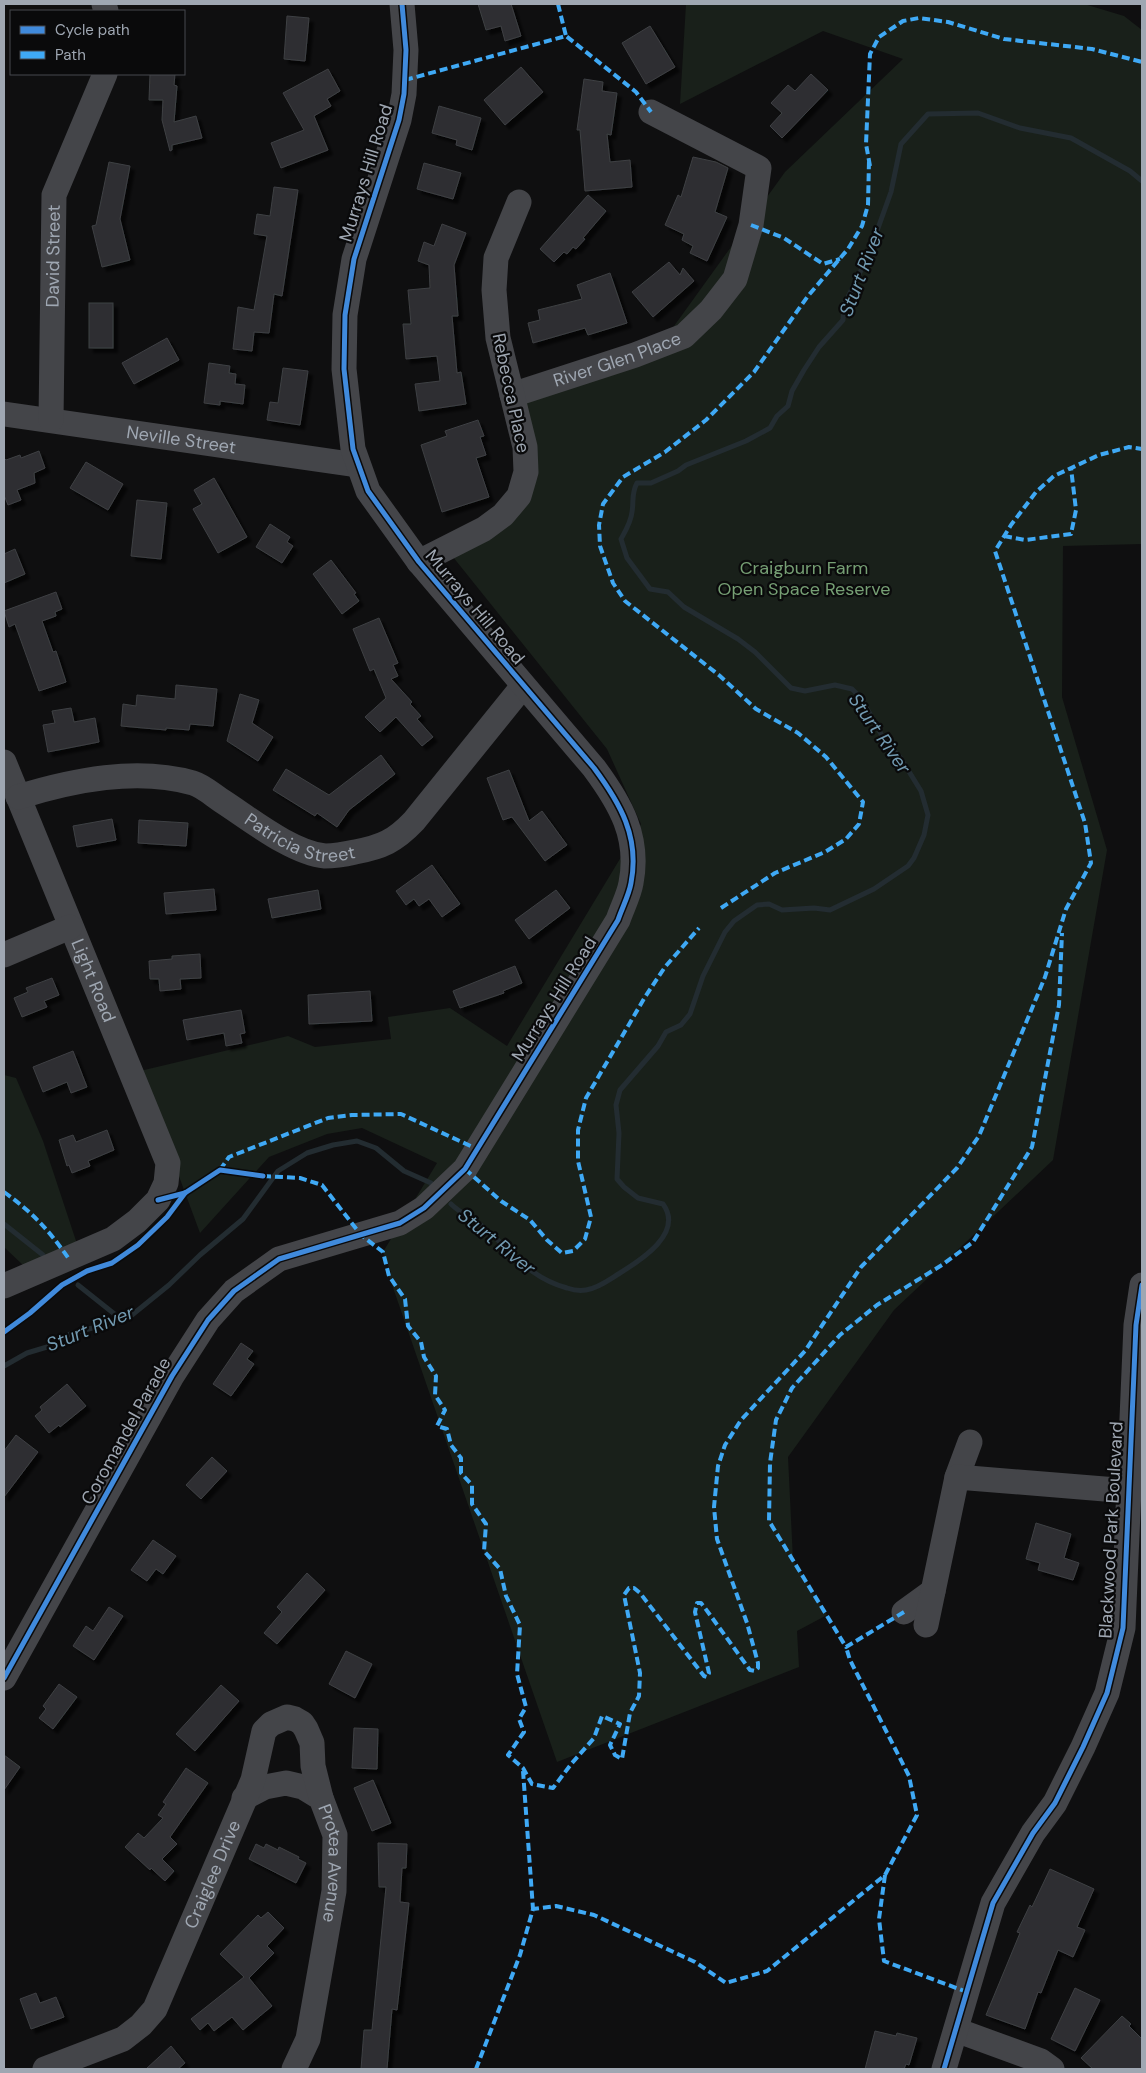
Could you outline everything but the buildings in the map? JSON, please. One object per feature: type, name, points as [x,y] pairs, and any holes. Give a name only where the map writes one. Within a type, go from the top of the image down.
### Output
[{"type":"street","name":"Murrays Hill Road","points":[[402,4],[406,50],[404,94],[399,120],[354,259],[345,315],[344,369],[353,449],[357,465],[368,491],[419,562],[594,768],[616,798],[629,829],[633,853],[631,883],[618,920],[462,1173],[430,1202]]},
{"type":"street","name":"David Street","points":[[51,420],[54,195],[105,75]]},
{"type":"street","name":"River Glen Place","points":[[512,394],[635,355],[684,336],[712,310],[735,279],[751,225],[759,168],[651,112]]},
{"type":"street","name":"Rebecca Place","points":[[419,562],[484,529],[503,515],[519,496],[526,472],[525,447],[498,338],[494,290],[496,258],[519,202]]},
{"type":"street","name":"Neville Street","points":[[4,414],[357,465]]},
{"type":"street","name":"Patricia Street","points":[[18,798],[45,789],[121,775],[158,777],[195,784],[284,841],[301,849],[325,856],[376,848],[399,836],[414,821],[523,686]]},
{"type":"street","name":"Light Road","points":[[4,762],[70,927],[168,1162],[166,1183],[158,1200],[113,1239],[4,1286]]},
{"type":"street","points":[[4,955],[70,927]]},
{"type":"street","name":"Coromandel Parade","points":[[4,1678],[172,1376],[208,1320],[234,1291],[279,1259],[400,1222],[430,1202]]},
{"type":"street","name":"Blackwood Park Boulevard","points":[[944,2069],[994,1903],[1034,1833],[1055,1803],[1083,1747],[1106,1693],[1123,1628],[1129,1491],[1142,1285]]},
{"type":"street","points":[[926,1625],[957,1477],[970,1442]]},
{"type":"street","points":[[957,1477],[1129,1491]]},
{"type":"street","points":[[904,1612],[932,1591]]},
{"type":"street","name":"Craiglee Drive","points":[[45,2069],[123,2039],[142,2025],[154,2009],[253,1780],[264,1731],[271,1724],[287,1718],[295,1719],[302,1723],[312,1743],[313,1766],[321,1798]]},
{"type":"street","name":"Protea Avenue","points":[[244,1798],[265,1787],[286,1783],[303,1787],[321,1798],[335,1835],[334,1891],[308,2039],[294,2069]]},
{"type":"street","points":[[956,2030],[1041,2061],[1052,2069]]},
{"type":"green space","name":"Craigburn Farm Open Space Reserve","points":[[686,4],[1084,4],[1124,16],[1142,30],[1142,544],[1063,546],[1062,697],[1107,850],[1053,1160],[894,1310],[788,1457],[793,1560],[827,1615],[797,1631],[799,1667],[557,1762],[389,1276],[391,1272],[383,1252],[437,1163],[362,1128],[327,1134],[269,1157],[200,1233],[140,1071],[288,1036],[315,1047],[391,1039],[388,1017],[450,1008],[507,1046],[641,824],[607,749],[453,557],[526,503],[538,476],[524,401],[651,358],[785,172],[903,59],[823,31],[680,104]]},
{"type":"green space","points":[[4,1075],[16,1078],[43,1141],[77,1244],[24,1266],[4,1247]]},
{"type":"waterway","name":"Sturt River","points":[[451,1204],[493,1235],[531,1270],[541,1277],[569,1289],[591,1289],[639,1261],[664,1235],[668,1225],[668,1215],[663,1204],[638,1198],[617,1179],[619,1133],[616,1105],[620,1090],[658,1046],[666,1032],[681,1025],[690,1014],[703,976],[725,932],[734,921],[757,905],[769,904],[782,910],[814,908],[830,910],[874,889],[908,866],[914,858],[924,835],[928,815],[921,791],[900,757],[886,743],[861,698],[852,689],[835,685],[805,691],[791,688],[755,652],[738,639],[684,607],[668,592],[650,589],[627,558],[621,539],[631,519],[633,494],[637,483],[651,483],[678,471],[686,465],[746,441],[770,428],[777,416],[788,406],[792,391],[804,370],[819,347],[843,320],[844,305],[868,256],[891,192],[901,144],[928,114],[978,113],[1020,128],[1071,138],[1130,171],[1142,181]]},
{"type":"waterway","name":"Sturt River","points":[[4,1366],[27,1353],[47,1347],[72,1333],[109,1324],[132,1315],[169,1285],[200,1255],[243,1219],[278,1171],[307,1153],[333,1145],[357,1141],[376,1148],[404,1171],[431,1183],[432,1186]]},
{"type":"waterway","points":[[4,1224],[43,1255]]},
{"type":"waterway","points":[[78,1285],[122,1320]]},
{"type":"marked path","points":[[558,4],[566,36]]},
{"type":"marked path","points":[[870,166],[866,144],[870,54],[879,37],[903,21],[919,18],[948,22],[1004,39],[1092,49],[1142,62]]},
{"type":"marked path","points":[[405,80],[566,36],[636,92],[651,112]]},
{"type":"marked path","points":[[721,908],[775,873],[825,852],[846,839],[859,824],[863,802],[826,757],[798,733],[756,709],[720,676],[625,601],[613,583],[600,546],[599,525],[603,504],[623,477],[665,452],[706,420],[754,372],[808,296],[848,249],[862,226],[868,205],[869,161]]},
{"type":"marked path","points":[[751,225],[784,238],[823,264],[840,259]]},
{"type":"marked path","points":[[263,1176],[300,1178],[322,1185],[361,1235],[383,1252],[389,1276],[405,1299],[408,1326],[421,1342],[424,1357],[436,1376],[435,1395],[445,1410],[437,1426],[447,1429],[451,1445],[461,1458],[461,1473],[472,1485],[472,1504],[486,1524],[484,1551],[500,1569],[506,1596],[520,1625],[517,1674],[526,1707],[519,1719],[524,1732],[508,1755],[523,1768],[532,1784],[553,1788],[594,1738],[602,1716],[620,1724],[610,1745],[615,1755],[622,1759],[630,1713],[639,1696],[640,1673],[624,1595],[629,1588],[634,1588],[640,1593],[704,1676],[707,1677],[709,1673],[695,1612],[697,1603],[701,1603],[705,1608],[750,1670],[755,1671],[758,1668],[758,1663],[747,1623],[717,1539],[714,1507],[718,1466],[725,1445],[741,1420],[805,1351],[861,1267],[957,1168],[979,1136],[1045,977],[1066,909],[1091,863],[1085,823],[995,551],[1011,525],[1036,492],[1054,476],[1099,455],[1129,447],[1142,449]]},
{"type":"marked path","points":[[1004,536],[1025,540],[1071,534],[1076,510],[1071,468]]},
{"type":"marked path","points":[[465,1169],[501,1201],[530,1220],[547,1240],[562,1253],[573,1251],[585,1239],[591,1217],[578,1161],[578,1130],[586,1098],[645,997],[665,967],[699,928]]},
{"type":"marked path","points":[[904,1612],[846,1647],[769,1521],[770,1463],[776,1420],[792,1388],[840,1335],[877,1305],[942,1265],[973,1242],[1032,1147],[1059,1005],[1062,933]]},
{"type":"marked path","points":[[220,1170],[229,1157],[328,1118],[352,1115],[401,1114],[477,1149]]},
{"type":"marked path","points":[[4,1192],[39,1222],[69,1259]]},
{"type":"marked path","points":[[476,2069],[520,1955],[533,1909],[556,1906],[594,1915],[695,1962],[726,1983],[767,1971],[885,1875],[917,1815],[909,1776],[850,1660],[846,1647]]},
{"type":"marked path","points":[[523,1771],[533,1909]]},
{"type":"marked path","points":[[885,1875],[879,1919],[884,1961],[967,1992]]},
{"type":"cycle path","points":[[4,1678],[172,1376],[208,1320],[234,1291],[279,1259],[400,1223],[424,1208],[465,1169],[618,920],[630,888],[633,851],[626,821],[612,794],[594,768],[419,562],[368,491],[353,449],[344,369],[345,315],[354,259],[399,120],[404,94],[406,50],[402,4]]},
{"type":"cycle path","points":[[158,1200],[185,1193],[220,1170],[263,1176]]},
{"type":"cycle path","points":[[4,1332],[30,1313],[62,1285],[87,1271],[112,1263],[138,1245],[167,1217],[185,1193]]},
{"type":"cycle path","points":[[944,2069],[993,1903],[1033,1833],[1055,1803],[1107,1693],[1123,1628],[1136,1325],[1142,1285]]}]
